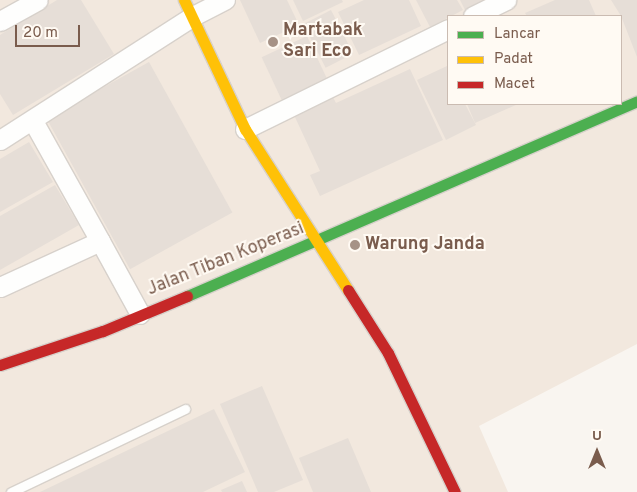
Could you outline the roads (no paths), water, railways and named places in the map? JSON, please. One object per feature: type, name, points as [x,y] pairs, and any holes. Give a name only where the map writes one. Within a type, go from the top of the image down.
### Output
[{"type":"street","points":[[0,21],[38,0]]},
{"type":"street","points":[[3,131],[33,121],[188,8],[225,0]]},
{"type":"street","points":[[475,15],[506,0]]},
{"type":"street","name":"Jalan Tiban Koperasi","points":[[0,365],[140,314],[318,242],[245,128],[188,8]]},
{"type":"street","points":[[245,128],[447,29]]},
{"type":"street","points":[[455,492],[388,353],[318,242],[637,101]]},
{"type":"street","points":[[33,121],[140,314]]},
{"type":"street","points":[[0,287],[100,241]]},
{"type":"lane","points":[[11,492],[185,409]]},
{"type":"place","name":"Martabak Sari Eco","points":[[273,42]]},
{"type":"place","name":"Warung Janda","points":[[355,245]]}]
